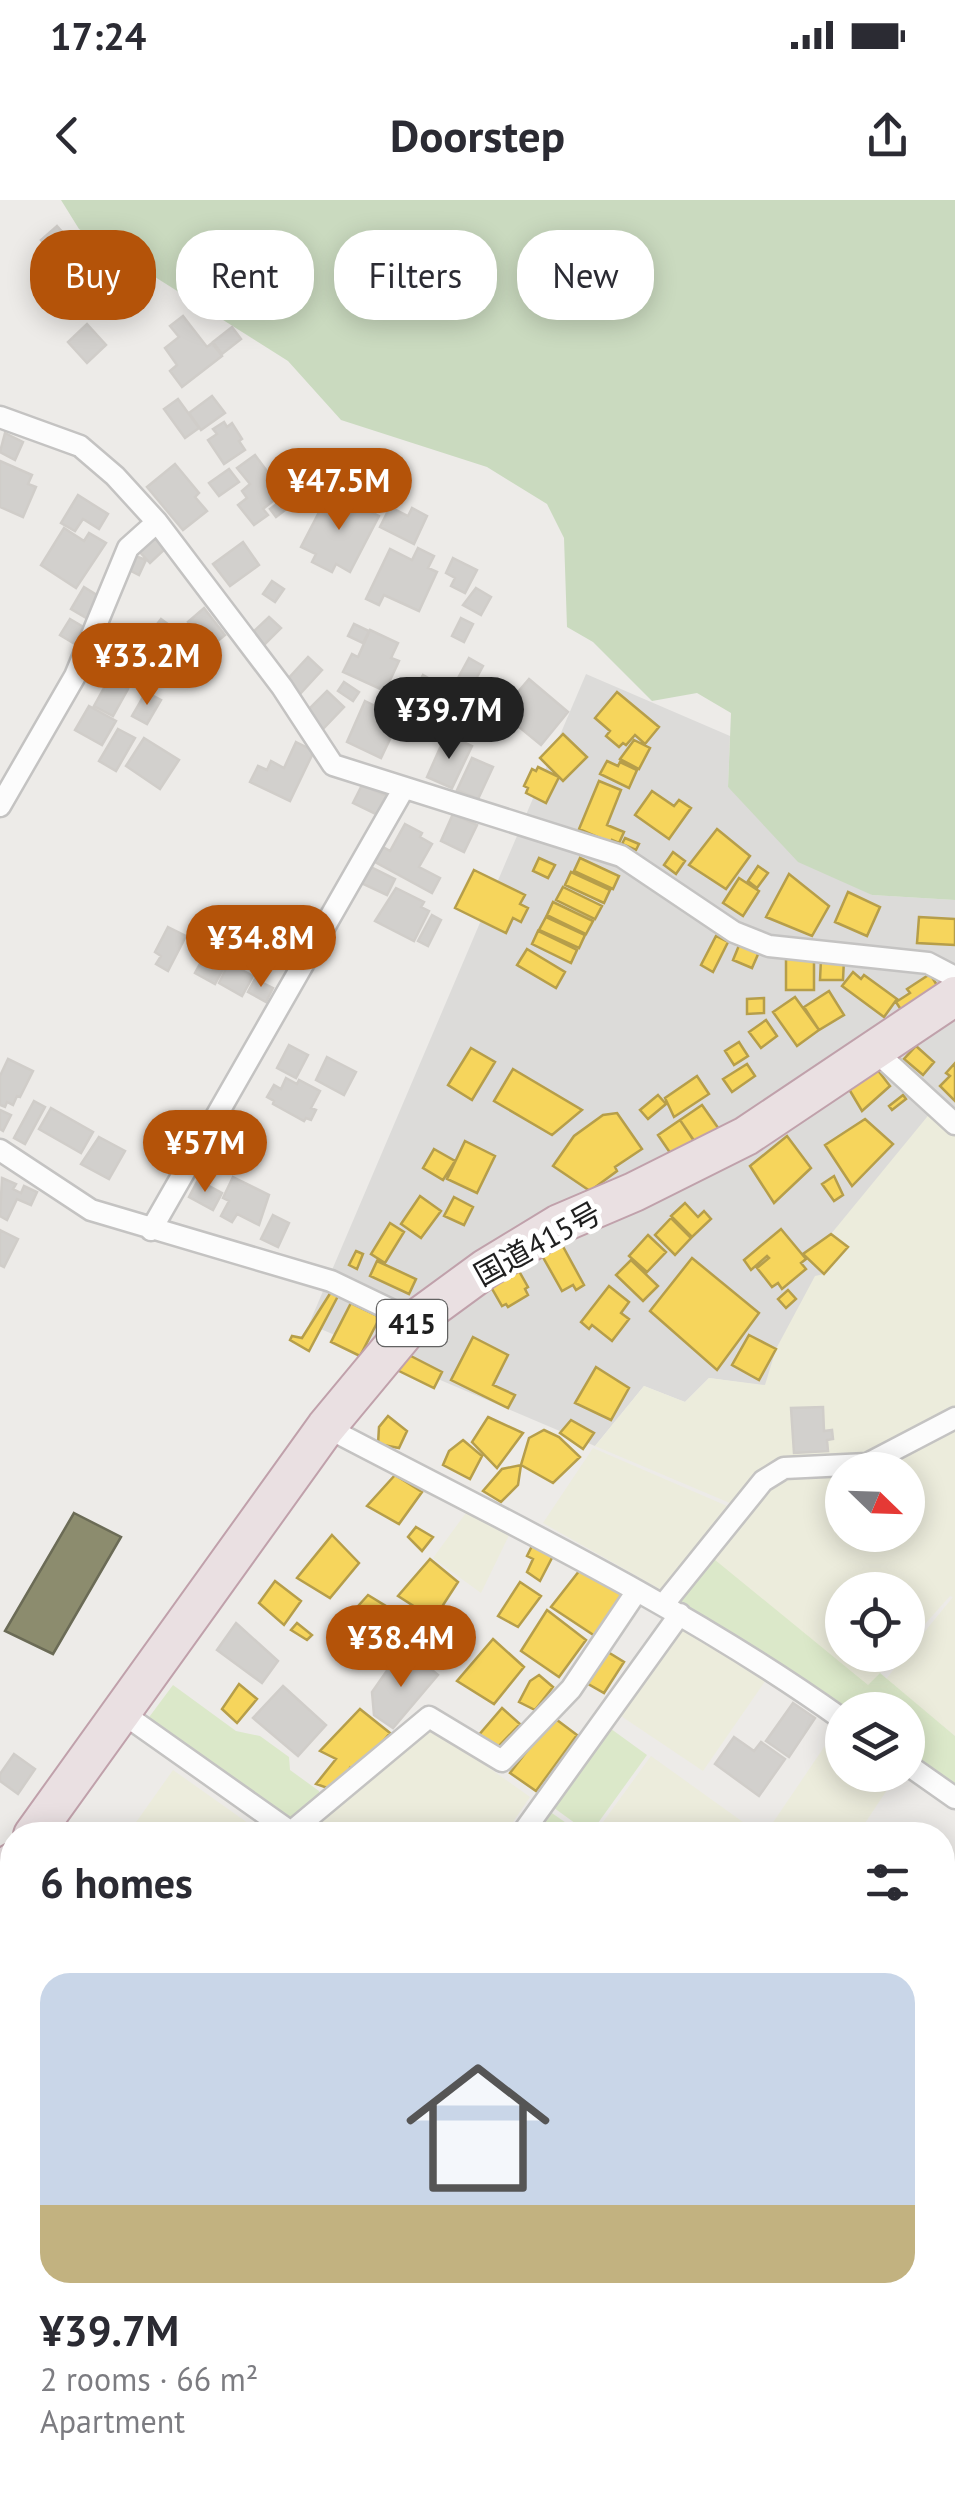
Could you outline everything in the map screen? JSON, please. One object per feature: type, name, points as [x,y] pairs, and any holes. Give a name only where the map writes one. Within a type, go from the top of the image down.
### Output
[{"type":"highway","name":"国道415号","points":[[42,1822],[326,1426],[414,1321],[485,1269],[559,1224],[746,1136],[955,996]]},
{"type":"street","points":[[0,416],[80,446],[116,476],[157,522],[282,687],[333,765],[621,856],[734,932],[768,946],[928,963],[955,977]]},
{"type":"street","points":[[0,806],[75,676],[128,548],[157,522]]},
{"type":"street","points":[[151,1230],[404,788]]},
{"type":"street","points":[[874,1050],[955,1124]]},
{"type":"street","points":[[0,1150],[90,1210],[331,1281],[414,1321]]},
{"type":"street","points":[[531,1822],[671,1609],[763,1481],[784,1468],[868,1464],[955,1418]]},
{"type":"street","points":[[326,1426],[671,1609],[748,1654],[825,1707]]},
{"type":"street","points":[[307,1822],[429,1717],[502,1761],[571,1689],[638,1592]]},
{"type":"street","points":[[121,1712],[276,1822]]},
{"type":"street","points":[[925,1777],[955,1798]]},
{"type":"shaded area","points":[[586,674],[730,736],[728,787],[872,895],[955,900],[955,1118],[824,1274],[766,1386],[709,1378],[685,1402],[644,1386],[595,1446],[309,1324]]},
{"type":"green space","points":[[61,200],[955,200],[955,900],[872,895],[798,862],[728,787],[731,713],[697,693],[652,701],[593,642],[567,627],[564,538],[547,504],[487,467],[341,420],[288,361],[223,320],[314,320],[314,230],[176,230],[176,290],[156,278],[156,230],[79,229]]},
{"type":"green space","points":[[936,1106],[955,1118],[955,1736],[925,1711],[925,1692],[902,1692],[886,1679],[892,1672],[925,1672],[925,1631],[953,1597],[925,1624],[925,1572],[825,1572],[825,1651],[705,1553],[744,1509],[595,1446],[644,1386],[685,1402],[709,1378],[765,1385],[776,1349],[815,1276],[824,1274],[847,1248],[831,1234]]},
{"type":"green space","points":[[593,1448],[734,1509],[665,1592],[543,1523]]},
{"type":"green space","points":[[471,1506],[512,1529],[481,1593],[433,1558]]},
{"type":"green space","points":[[709,1555],[825,1650],[825,1672],[852,1672],[868,1685],[880,1673],[903,1692],[825,1692],[825,1696],[768,1656],[674,1604]]},
{"type":"green space","points":[[680,1616],[768,1677],[703,1771],[615,1712]]},
{"type":"green space","points":[[851,1672],[881,1672],[868,1686]]},
{"type":"green space","points":[[173,1685],[236,1731],[260,1736],[289,1757],[290,1770],[319,1791],[321,1801],[297,1822],[284,1822],[144,1724]]},
{"type":"green space","points":[[925,1711],[955,1736],[955,1788],[925,1766]]},
{"type":"green space","points":[[607,1726],[647,1755],[599,1822],[573,1822],[550,1805]]},
{"type":"green space","points":[[432,1727],[530,1797],[513,1822],[313,1822]]},
{"type":"green space","points":[[825,1746],[825,1792],[886,1792],[866,1822],[773,1822]]},
{"type":"green space","points":[[651,1756],[743,1822],[603,1822]]},
{"type":"green space","points":[[173,1770],[247,1822],[136,1822]]},
{"type":"green space","points":[[546,1809],[565,1822],[536,1822]]},
{"type":"building: Homes","points":[[617,692],[659,727],[645,744],[635,735],[619,747],[606,736],[610,731],[595,718]]},
{"type":"building: Homes","points":[[563,734],[587,757],[563,781],[540,758]]},
{"type":"building: Homes","points":[[634,740],[650,748],[639,769],[620,759]]},
{"type":"building: Homes","points":[[607,761],[637,770],[629,788],[600,774]]},
{"type":"building: Homes","points":[[538,767],[559,777],[546,803],[526,793],[528,788],[524,786],[532,769],[536,771]]},
{"type":"building: Homes","points":[[599,781],[621,790],[607,825],[624,832],[619,843],[579,829]]},
{"type":"building: Homes","points":[[652,791],[674,806],[679,800],[691,808],[669,839],[635,815]]},
{"type":"building: Homes","points":[[717,829],[750,856],[726,889],[689,865]]},
{"type":"building: Homes","points":[[625,838],[639,844],[636,850],[622,844]]},
{"type":"building: Homes","points":[[673,852],[685,861],[676,874],[664,865]]},
{"type":"building: Homes","points":[[539,858],[555,865],[548,878],[533,871]]},
{"type":"building: Homes","points":[[580,858],[619,876],[613,889],[574,871]]},
{"type":"building: Homes","points":[[758,866],[768,873],[757,888],[748,881]]},
{"type":"building: Homes","points":[[474,870],[525,895],[520,904],[528,908],[521,922],[513,918],[506,933],[455,908]]},
{"type":"building: Homes","points":[[571,872],[610,890],[604,903],[565,885]]},
{"type":"building: Homes","points":[[789,874],[829,906],[812,936],[766,917]]},
{"type":"building: Homes","points":[[739,878],[759,891],[743,916],[723,903]]},
{"type":"building: Homes","points":[[563,887],[602,906],[595,919],[556,900]]},
{"type":"building: Homes","points":[[848,892],[880,907],[867,936],[835,922]]},
{"type":"building: Homes","points":[[553,902],[593,921],[586,934],[547,915]]},
{"type":"building: Homes","points":[[546,917],[585,935],[579,948],[539,930]]},
{"type":"building: Homes","points":[[919,917],[955,919],[955,945],[917,943]]},
{"type":"building: Homes","points":[[538,931],[577,950],[571,963],[532,944]]},
{"type":"building: Homes","points":[[716,936],[728,942],[713,972],[701,965]]},
{"type":"building: Homes","points":[[740,943],[759,952],[752,968],[733,960]]},
{"type":"building: Homes","points":[[527,949],[565,972],[556,988],[517,965]]},
{"type":"building: Homes","points":[[786,958],[814,958],[814,990],[786,990]]},
{"type":"building: Homes","points":[[821,959],[844,959],[843,980],[820,980]]},
{"type":"building: Homes","points":[[853,972],[861,979],[864,975],[897,999],[884,1017],[842,986]]},
{"type":"building: Homes","points":[[930,974],[943,995],[907,1019],[896,1002],[910,993],[907,989]]},
{"type":"building: Homes","points":[[829,991],[844,1015],[819,1030],[804,1007]]},
{"type":"building: Homes","points":[[795,997],[819,1030],[797,1046],[773,1012]]},
{"type":"building: Homes","points":[[764,998],[764,1013],[747,1014],[747,999]]},
{"type":"building: Homes","points":[[766,1020],[777,1036],[761,1048],[749,1032]]},
{"type":"building: Homes","points":[[739,1042],[748,1056],[734,1065],[725,1051]]},
{"type":"building: Homes","points":[[916,1046],[934,1062],[923,1075],[904,1059]]},
{"type":"building: Homes","points":[[471,1048],[495,1062],[472,1100],[448,1085]]},
{"type":"building: Homes","points":[[870,1060],[890,1086],[862,1111],[843,1079]]},
{"type":"building: Homes","points":[[955,1063],[955,1101],[940,1086]]},
{"type":"building: Homes","points":[[747,1064],[755,1076],[732,1092],[723,1079]]},
{"type":"building: Homes","points":[[513,1069],[582,1110],[552,1135],[494,1101]]},
{"type":"building: Homes","points":[[697,1076],[709,1094],[674,1117],[665,1098]]},
{"type":"building: Homes","points":[[658,1095],[666,1104],[648,1119],[640,1110]]},
{"type":"building: Homes","points":[[903,1095],[906,1099],[892,1110],[889,1106]]},
{"type":"building: Homes","points":[[702,1105],[721,1132],[698,1147],[680,1120]]},
{"type":"building: Homes","points":[[617,1113],[642,1149],[615,1167],[617,1171],[590,1191],[553,1166],[574,1136],[603,1115]]},
{"type":"building: Homes","points":[[865,1119],[893,1144],[852,1186],[825,1145]]},
{"type":"building: Homes","points":[[680,1120],[697,1145],[675,1160],[658,1135]]},
{"type":"building: Homes","points":[[787,1136],[811,1168],[774,1203],[750,1166]]},
{"type":"building: Homes","points":[[465,1141],[495,1156],[477,1193],[447,1179]]},
{"type":"building: Homes","points":[[434,1149],[455,1161],[443,1180],[423,1168]]},
{"type":"building: Homes","points":[[834,1176],[843,1195],[834,1201],[822,1184]]},
{"type":"building: Homes","points":[[420,1196],[441,1211],[421,1238],[401,1224]]},
{"type":"building: Homes","points":[[454,1197],[473,1207],[464,1225],[444,1216]]},
{"type":"building: Homes","points":[[685,1203],[698,1217],[704,1211],[711,1219],[692,1237],[671,1216]]},
{"type":"building: Homes","points":[[671,1218],[691,1238],[675,1255],[655,1235]]},
{"type":"building: Homes","points":[[390,1223],[404,1232],[385,1263],[371,1254]]},
{"type":"building: Homes","points":[[781,1229],[806,1259],[801,1263],[806,1269],[782,1289],[778,1283],[772,1287],[757,1268],[767,1256],[751,1270],[744,1260]]},
{"type":"building: Homes","points":[[831,1234],[848,1247],[824,1274],[803,1254]]},
{"type":"building: Homes","points":[[648,1235],[666,1252],[647,1272],[629,1256]]},
{"type":"building: Homes","points":[[560,1241],[584,1285],[576,1290],[573,1285],[562,1291],[540,1252]]},
{"type":"building: Homes","points":[[356,1251],[363,1254],[357,1269],[349,1265]]},
{"type":"building: Homes","points":[[692,1258],[759,1313],[717,1370],[650,1311]]},
{"type":"building: Homes","points":[[631,1260],[658,1286],[643,1301],[616,1275]]},
{"type":"building: Homes","points":[[377,1261],[416,1279],[409,1294],[370,1276]]},
{"type":"building: Homes","points":[[515,1264],[528,1287],[528,1295],[508,1307],[502,1306],[487,1280]]},
{"type":"building: Homes","points":[[609,1286],[629,1302],[621,1313],[629,1319],[612,1341],[592,1325],[589,1329],[581,1322]]},
{"type":"building: Homes","points":[[788,1290],[796,1299],[786,1308],[778,1299]]},
{"type":"building: Homes","points":[[331,1292],[338,1296],[309,1351],[290,1340],[292,1336],[302,1338]]},
{"type":"building: Homes","points":[[351,1303],[380,1317],[360,1356],[331,1342]]},
{"type":"building: Homes","points":[[749,1335],[776,1349],[759,1380],[732,1365]]},
{"type":"building: Homes","points":[[473,1337],[508,1355],[493,1385],[515,1395],[508,1408],[451,1380]]},
{"type":"building: Homes","points":[[405,1353],[442,1372],[434,1388],[397,1370]]},
{"type":"building: Homes","points":[[596,1367],[629,1388],[611,1420],[575,1403]]},
{"type":"building: Homes","points":[[388,1416],[407,1431],[399,1448],[378,1444],[379,1427]]},
{"type":"building: Homes","points":[[488,1417],[523,1433],[497,1468],[472,1442]]},
{"type":"building: Homes","points":[[571,1420],[594,1433],[583,1449],[560,1433]]},
{"type":"building: Homes","points":[[544,1430],[559,1437],[580,1457],[553,1483],[521,1465],[529,1438]]},
{"type":"building: Homes","points":[[463,1440],[482,1456],[470,1479],[443,1465],[449,1451]]},
{"type":"building: Homes","points":[[521,1465],[518,1485],[501,1502],[483,1491],[502,1469]]},
{"type":"building: Homes","points":[[395,1475],[422,1492],[399,1524],[367,1506]]},
{"type":"building: Homes","points":[[416,1527],[433,1537],[422,1551],[408,1537]]},
{"type":"building: Homes","points":[[332,1535],[359,1563],[330,1598],[297,1578]]},
{"type":"building: Homes","points":[[534,1542],[554,1554],[540,1581],[527,1572],[533,1559],[527,1556]]},
{"type":"building: Homes","points":[[430,1559],[458,1582],[434,1619],[398,1596]]},
{"type":"building: Homes","points":[[583,1566],[627,1589],[595,1636],[551,1607]]},
{"type":"building: Homes","points":[[275,1581],[301,1601],[284,1625],[259,1603]]},
{"type":"building: Homes","points":[[520,1582],[541,1596],[518,1627],[498,1616]]},
{"type":"building: Homes","points":[[368,1595],[394,1611],[377,1636],[350,1615]]},
{"type":"building: Homes","points":[[547,1610],[586,1640],[559,1677],[521,1651]]},
{"type":"building: Homes","points":[[297,1623],[312,1635],[307,1640],[291,1630]]},
{"type":"building: Homes","points":[[493,1639],[524,1667],[494,1704],[457,1681]]},
{"type":"building: Homes","points":[[603,1649],[624,1662],[604,1693],[583,1681]]},
{"type":"building: Homes","points":[[539,1675],[553,1687],[535,1710],[519,1702],[530,1681]]},
{"type":"building: Homes","points":[[239,1684],[257,1699],[237,1723],[222,1709]]},
{"type":"building: Homes","points":[[502,1708],[520,1724],[494,1751],[478,1736]]},
{"type":"building: Homes","points":[[360,1709],[390,1733],[355,1775],[350,1768],[336,1791],[316,1784],[336,1759],[320,1751]]},
{"type":"building: Homes","points":[[553,1717],[577,1735],[536,1791],[510,1773]]},
{"type":"building: Industry","points":[[74,1513],[121,1537],[53,1654],[5,1631]]},
{"type":"building: Other","points":[[186,320],[207,347],[212,343],[222,356],[182,387],[170,371],[177,365],[165,348],[179,337],[170,326]]},
{"type":"building: Other","points":[[87,324],[106,345],[87,363],[68,342]]},
{"type":"building: Other","points":[[232,327],[241,339],[222,354],[213,342]]},
{"type":"building: Other","points":[[212,396],[225,413],[201,430],[189,413]]},
{"type":"building: Other","points":[[178,399],[199,428],[185,438],[164,409]]},
{"type":"building: Other","points":[[224,422],[227,427],[232,423],[245,450],[224,464],[208,440],[217,434],[213,429]]},
{"type":"building: Other","points":[[5,433],[23,442],[15,460],[0,452]]},
{"type":"building: Other","points":[[255,455],[275,482],[271,485],[279,496],[263,509],[268,515],[254,525],[238,505],[247,498],[242,491],[250,484],[237,468]]},
{"type":"building: Other","points":[[0,461],[32,475],[28,484],[36,487],[23,517],[0,507]]},
{"type":"building: Other","points":[[175,464],[199,493],[195,497],[207,511],[183,530],[147,487]]},
{"type":"building: Other","points":[[229,469],[239,482],[219,496],[209,483]]},
{"type":"building: Other","points":[[330,491],[379,516],[350,572],[336,564],[332,572],[312,562],[316,554],[301,547]]},
{"type":"building: Other","points":[[78,495],[108,514],[99,529],[83,519],[75,531],[61,523]]},
{"type":"building: Other","points":[[283,499],[289,507],[276,517],[270,509]]},
{"type":"building: Other","points":[[390,507],[408,516],[412,508],[427,516],[414,544],[380,527]]},
{"type":"building: Other","points":[[64,528],[84,541],[89,533],[106,543],[76,588],[41,565]]},
{"type":"building: Other","points":[[154,535],[166,548],[150,563],[138,550]]},
{"type":"building: Other","points":[[243,542],[259,565],[230,586],[213,564]]},
{"type":"building: Other","points":[[418,548],[434,556],[428,568],[437,572],[419,611],[384,595],[379,605],[366,599],[390,549],[412,560]]},
{"type":"building: Other","points":[[135,556],[146,560],[139,575],[129,570]]},
{"type":"building: Other","points":[[453,558],[477,570],[465,593],[451,586],[455,578],[446,573]]},
{"type":"building: Other","points":[[272,581],[284,589],[275,602],[263,594]]},
{"type":"building: Other","points":[[84,587],[100,597],[88,619],[71,609]]},
{"type":"building: Other","points":[[476,588],[491,597],[481,615],[463,605]]},
{"type":"building: Other","points":[[204,608],[225,635],[209,648],[188,622]]},
{"type":"building: Other","points":[[269,617],[281,628],[264,645],[252,633]]},
{"type":"building: Other","points":[[461,618],[473,624],[464,642],[452,636]]},
{"type":"building: Other","points":[[70,619],[85,628],[75,644],[60,635]]},
{"type":"building: Other","points":[[161,619],[176,630],[166,643],[151,632]]},
{"type":"building: Other","points":[[354,624],[369,631],[363,643],[348,636]]},
{"type":"building: Other","points":[[370,630],[398,643],[391,658],[399,661],[385,691],[343,672],[352,654],[358,657]]},
{"type":"building: Other","points":[[182,631],[204,650],[195,661],[187,655],[173,673],[151,655],[162,642],[168,647]]},
{"type":"building: Other","points":[[308,657],[322,670],[300,694],[286,681]]},
{"type":"building: Other","points":[[469,658],[483,666],[471,688],[457,680]]},
{"type":"building: Other","points":[[423,675],[439,684],[441,679],[470,695],[463,707],[473,712],[456,735],[429,727],[432,721],[412,710],[420,694],[414,691]]},
{"type":"building: Other","points":[[109,679],[128,689],[113,716],[94,706]]},
{"type":"building: Other","points":[[529,679],[568,712],[541,745],[501,712]]},
{"type":"building: Other","points":[[344,682],[359,692],[353,701],[338,691]]},
{"type":"building: Other","points":[[327,691],[344,707],[323,729],[306,712]]},
{"type":"building: Other","points":[[146,692],[161,700],[147,724],[132,716]]},
{"type":"building: Other","points":[[365,701],[400,718],[381,758],[347,742]]},
{"type":"building: Other","points":[[89,706],[116,721],[102,745],[75,730]]},
{"type":"building: Other","points":[[118,729],[135,738],[116,771],[99,761]]},
{"type":"building: Other","points":[[453,737],[472,746],[452,788],[427,777],[444,739],[451,743]]},
{"type":"building: Other","points":[[144,738],[179,760],[160,789],[126,766]]},
{"type":"building: Other","points":[[296,742],[314,751],[290,801],[250,782],[258,766],[267,770],[271,761],[284,768]]},
{"type":"building: Other","points":[[472,758],[493,767],[478,799],[457,790]]},
{"type":"building: Other","points":[[362,785],[387,796],[378,815],[353,803]]},
{"type":"building: Other","points":[[453,814],[477,825],[464,852],[441,841]]},
{"type":"building: Other","points":[[405,824],[432,844],[419,867],[440,878],[432,893],[375,862],[383,847],[390,851]]},
{"type":"building: Other","points":[[369,866],[395,879],[387,895],[361,883]]},
{"type":"building: Other","points":[[396,888],[424,902],[421,907],[429,911],[414,941],[375,921]]},
{"type":"building: Other","points":[[432,915],[441,920],[428,946],[418,941]]},
{"type":"building: Other","points":[[168,927],[186,936],[168,971],[156,964],[161,956],[155,952]]},
{"type":"building: Other","points":[[207,951],[227,962],[215,984],[195,973]]},
{"type":"building: Other","points":[[229,963],[253,976],[242,996],[219,983]]},
{"type":"building: Other","points":[[255,979],[273,988],[266,1002],[248,992]]},
{"type":"building: Other","points":[[289,1045],[308,1055],[296,1078],[277,1068]]},
{"type":"building: Other","points":[[327,1057],[356,1072],[344,1095],[316,1080]]},
{"type":"building: Other","points":[[8,1059],[33,1071],[20,1097],[13,1105],[7,1102],[5,1107],[0,1105],[0,1076]]},
{"type":"building: Other","points":[[286,1078],[320,1091],[311,1108],[316,1110],[311,1120],[304,1121],[267,1097],[274,1085],[281,1089]]},
{"type":"building: Other","points":[[34,1101],[45,1107],[25,1144],[14,1138]]},
{"type":"building: Other","points":[[51,1108],[93,1132],[81,1153],[39,1129]]},
{"type":"building: Other","points":[[0,1110],[11,1115],[3,1131],[0,1129]]},
{"type":"building: Other","points":[[99,1137],[125,1151],[109,1179],[81,1164]]},
{"type":"building: Other","points":[[233,1177],[269,1195],[259,1225],[237,1214],[232,1222],[221,1216],[229,1201],[223,1198]]},
{"type":"building: Other","points":[[2,1178],[16,1184],[13,1189],[21,1193],[24,1186],[37,1192],[31,1205],[17,1199],[7,1220],[0,1216]]},
{"type":"building: Other","points":[[198,1180],[222,1193],[213,1210],[189,1197]]},
{"type":"building: Other","points":[[273,1215],[289,1223],[278,1247],[261,1239]]},
{"type":"building: Other","points":[[0,1230],[18,1239],[4,1267],[0,1265]]},
{"type":"building: Other","points":[[823,1407],[824,1431],[832,1430],[833,1439],[827,1440],[828,1451],[794,1453],[791,1408]]},
{"type":"building: Other","points":[[236,1623],[278,1661],[262,1683],[217,1650]]},
{"type":"building: Other","points":[[420,1660],[438,1675],[393,1728],[374,1715],[372,1692],[393,1662]]},
{"type":"building: Other","points":[[283,1686],[326,1725],[298,1756],[253,1718]]},
{"type":"building: Other","points":[[793,1703],[815,1718],[789,1757],[766,1741]]},
{"type":"building: Other","points":[[734,1737],[754,1751],[761,1742],[785,1759],[759,1796],[715,1764]]},
{"type":"building: Other","points":[[14,1754],[35,1769],[18,1794],[0,1781],[0,1774]]}]
